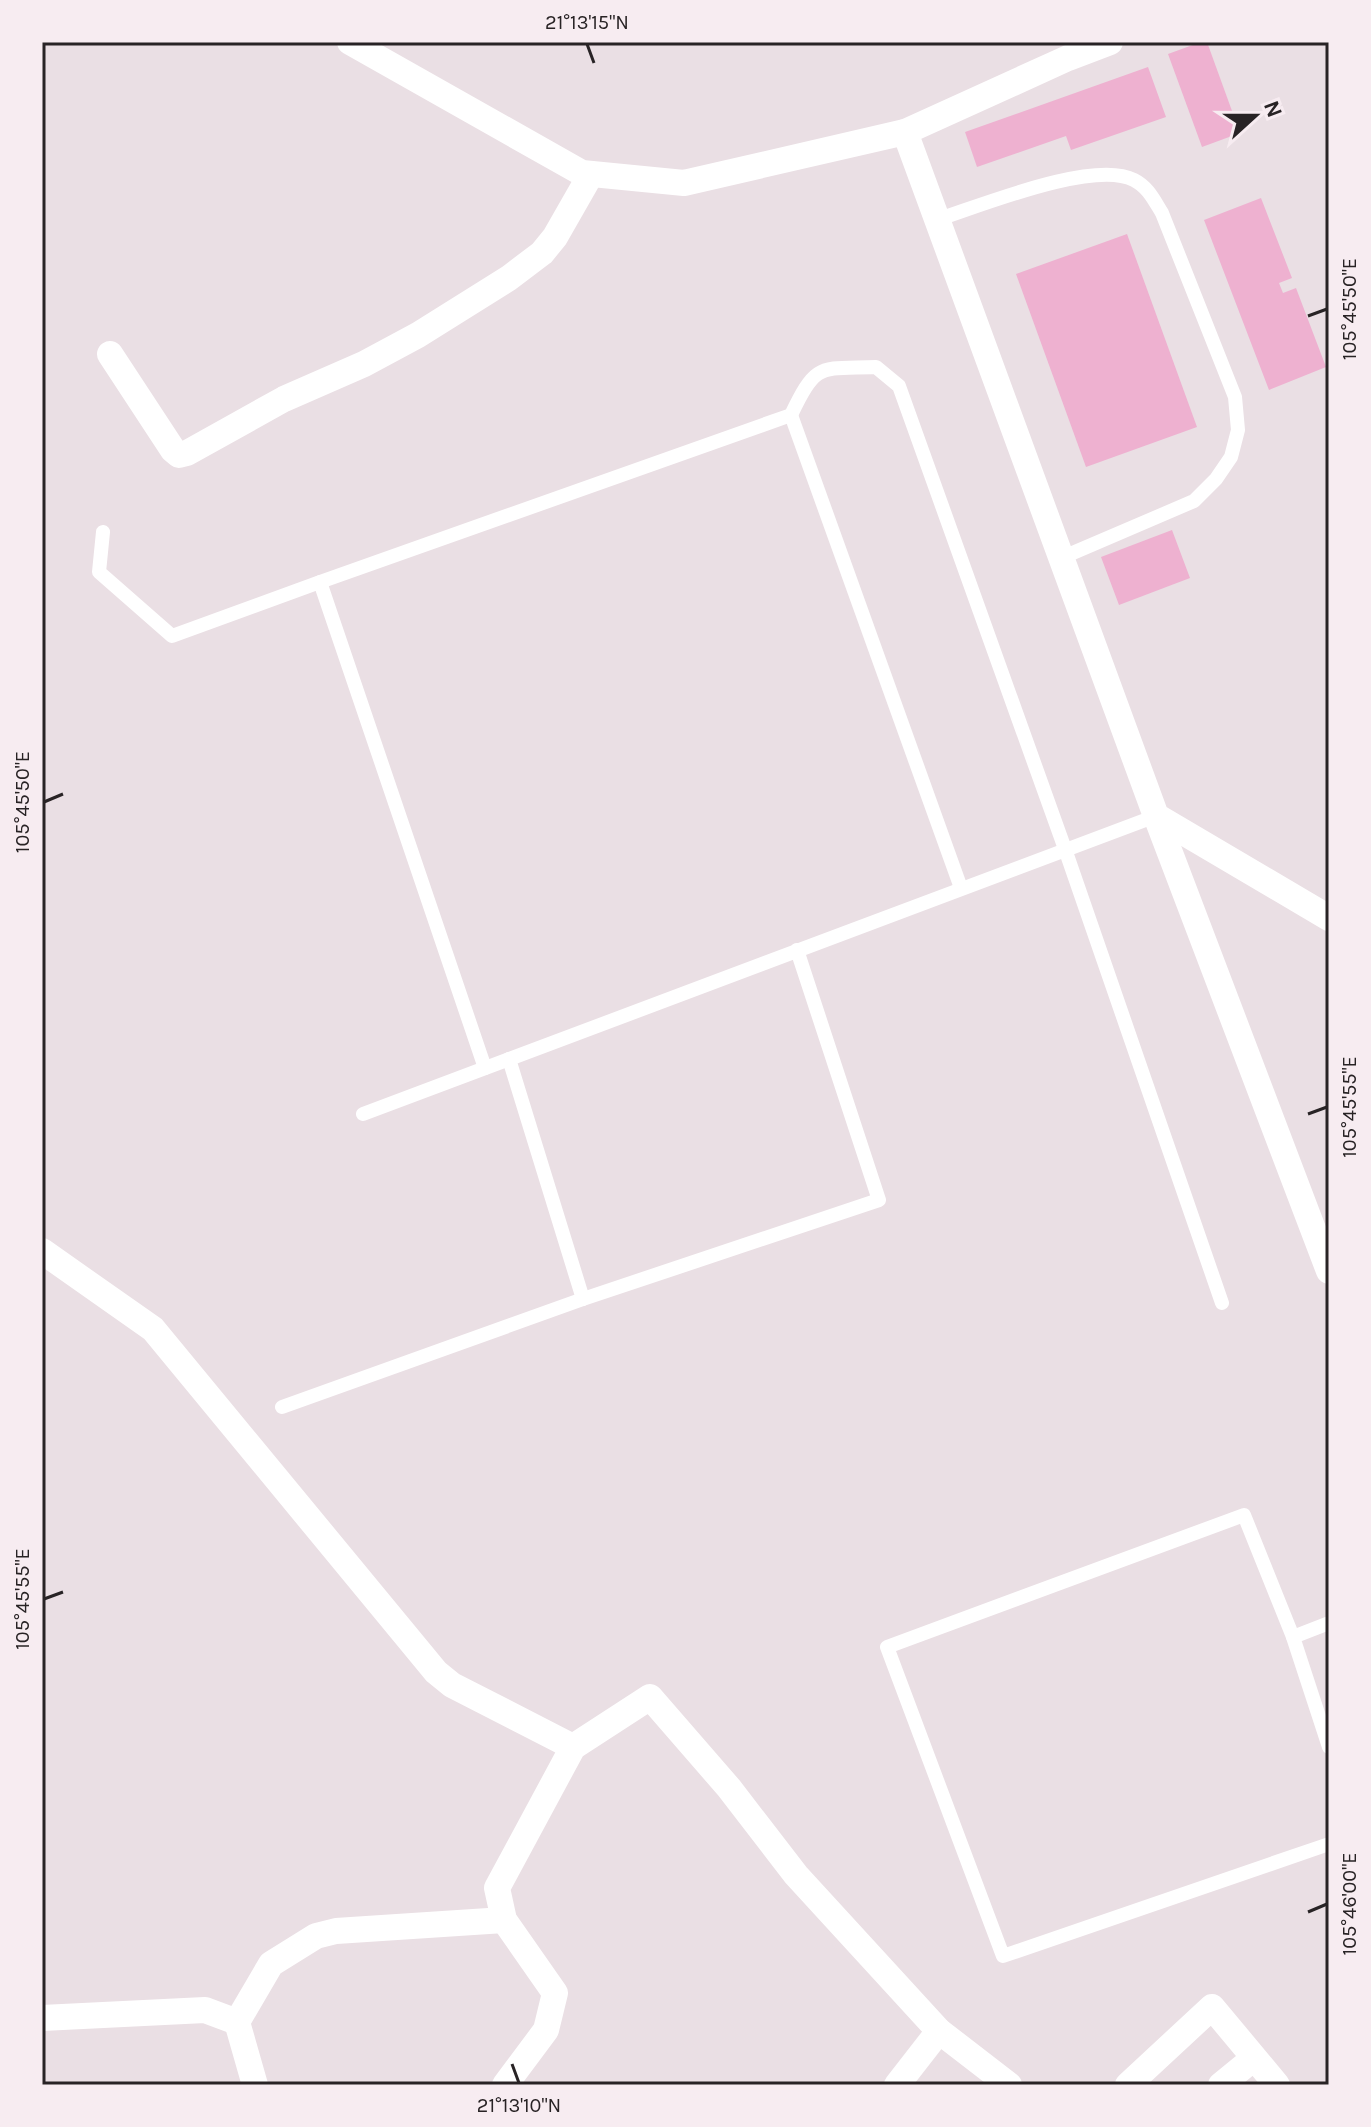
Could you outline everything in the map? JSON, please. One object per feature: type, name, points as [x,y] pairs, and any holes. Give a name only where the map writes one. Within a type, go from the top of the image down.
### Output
[{"type":"street","points":[[350,42],[582,173],[684,183],[905,132],[1110,42]]},
{"type":"street","points":[[905,132],[1156,816],[1329,1271]]},
{"type":"street","points":[[110,354],[173,450],[179,455],[187,453],[284,399],[364,364],[418,335],[509,278],[542,253],[555,237],[591,174]]},
{"type":"street","points":[[1156,816],[1329,918]]},
{"type":"street","points":[[42,1251],[153,1329],[436,1672],[452,1685],[573,1747]]},
{"type":"street","points":[[505,2085],[546,2030],[555,1993],[504,1920],[497,1888],[573,1747],[650,1697],[729,1788],[796,1875],[939,2031],[1009,2085]]},
{"type":"street","points":[[255,2085],[237,2022],[271,1964],[316,1936],[336,1931],[504,1920]]},
{"type":"street","points":[[1128,2085],[1212,2007],[1277,2085]]},
{"type":"street","points":[[42,2018],[205,2010],[237,2022]]},
{"type":"street","points":[[897,2085],[939,2031]]},
{"type":"street","points":[[1221,2085],[1254,2058]]},
{"type":"lane","points":[[936,220],[1075,177],[1101,174],[1133,179],[1150,193],[1162,213],[1235,397],[1238,430],[1231,457],[1216,479],[1194,501],[1061,558]]},
{"type":"lane","points":[[961,888],[791,415],[806,383],[823,369],[876,367],[899,386],[1065,849],[1222,1303]]},
{"type":"lane","points":[[103,532],[99,572],[172,636],[791,415]]},
{"type":"lane","points":[[320,582],[485,1068]]},
{"type":"lane","points":[[363,1114],[1156,816]]},
{"type":"lane","points":[[282,1407],[583,1299],[879,1200],[797,950]]},
{"type":"lane","points":[[509,1059],[583,1299]]},
{"type":"lane","points":[[1329,1747],[1293,1637],[1244,1515],[887,1647],[1003,1956],[1329,1844]]},
{"type":"lane","points":[[1293,1637],[1329,1623]]},
{"type":"building","points":[[1207,42],[1240,133],[1202,147],[1168,54]]},
{"type":"building","points":[[1148,67],[1166,117],[1071,150],[1066,136],[977,167],[965,132]]},
{"type":"building","points":[[1261,198],[1292,278],[1279,283],[1283,293],[1296,288],[1326,367],[1269,390],[1204,220]]},
{"type":"building","points":[[1127,234],[1197,427],[1086,467],[1016,274]]},
{"type":"building","points":[[1172,530],[1190,578],[1119,605],[1101,557]]}]
